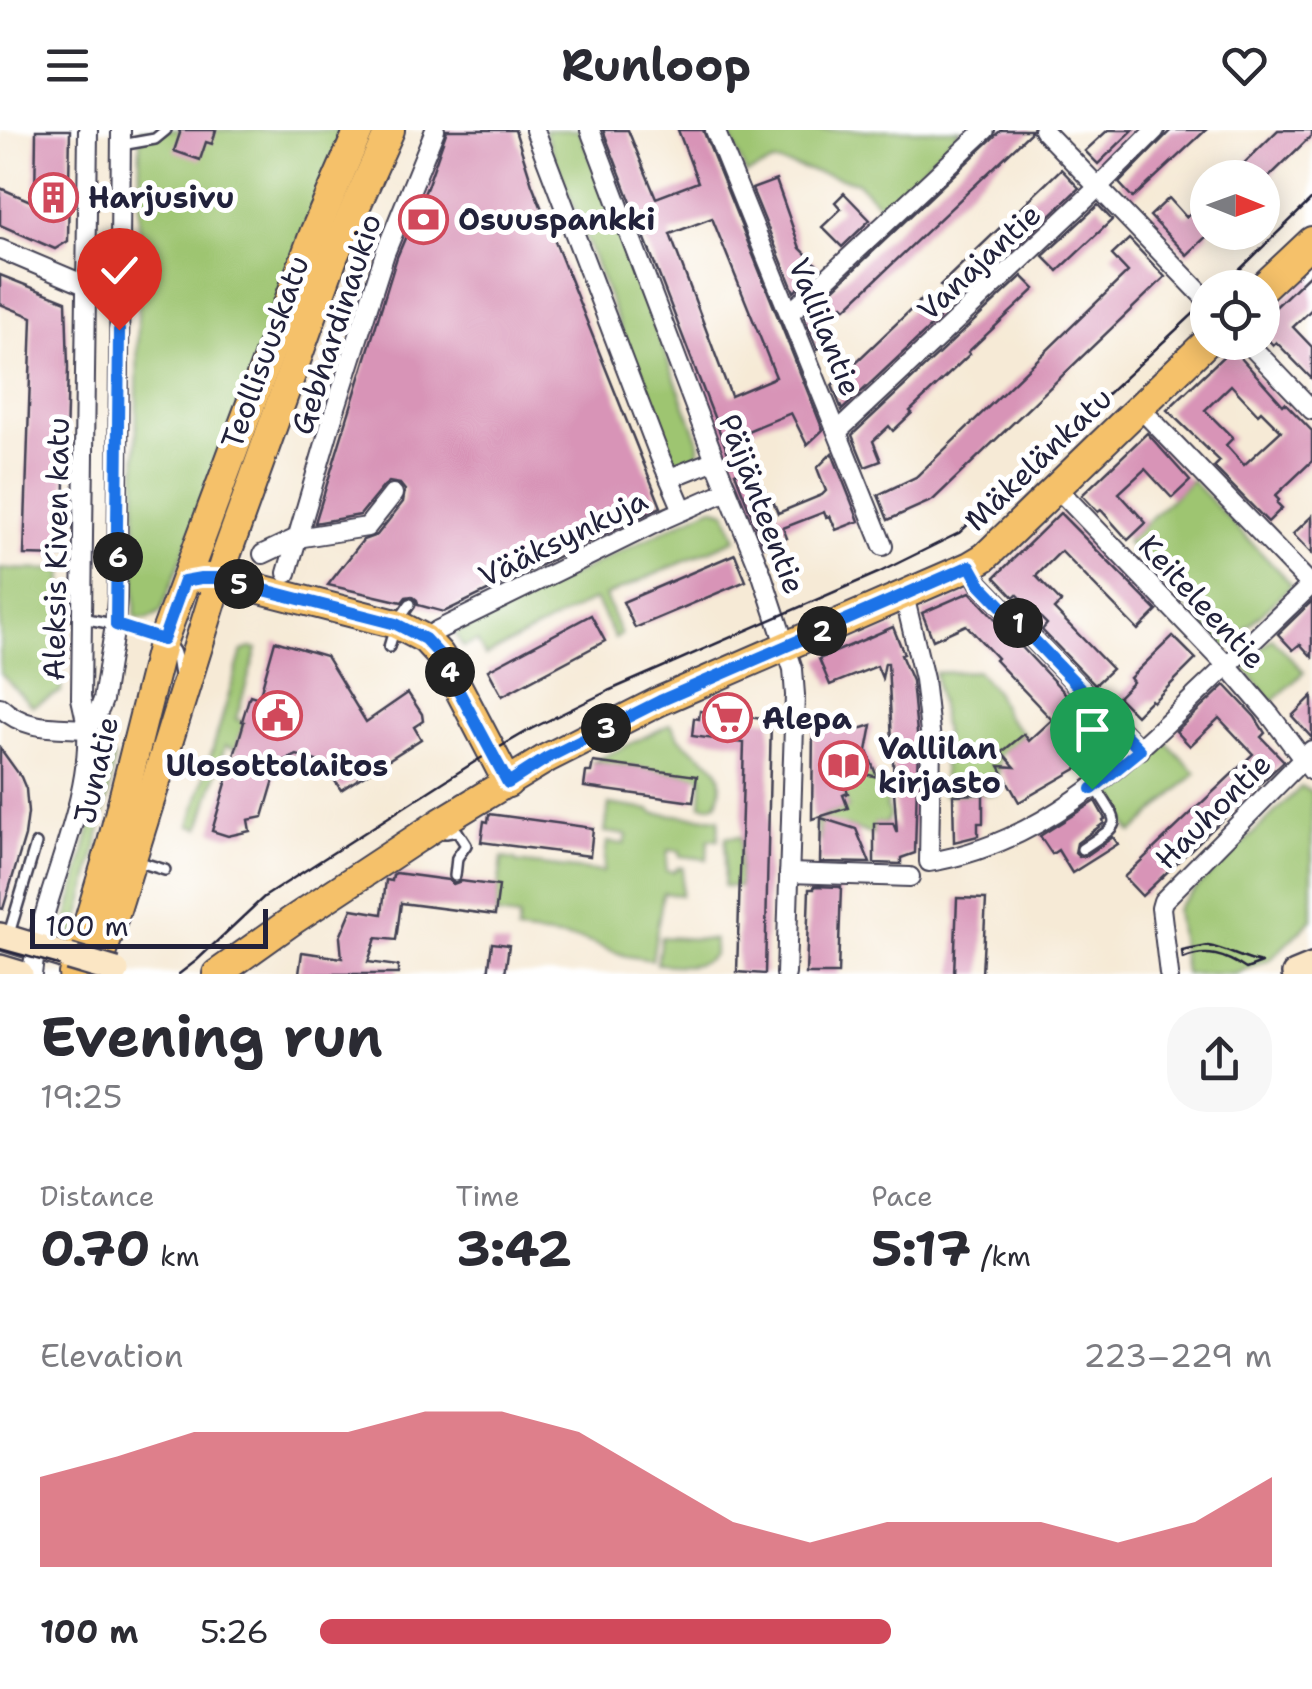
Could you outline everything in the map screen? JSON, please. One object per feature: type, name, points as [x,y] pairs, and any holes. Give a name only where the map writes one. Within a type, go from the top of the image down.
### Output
[{"type":"main road","name":"Teollisuuskatu","points":[[184,581],[315,231],[359,130]]},
{"type":"main road","name":"Teollisuuskatu","points":[[215,589],[334,256],[390,130]]},
{"type":"main road","points":[[1280,271],[1312,241]]},
{"type":"main road","name":"Mäkelänkatu","points":[[217,974],[440,823],[547,758],[660,701],[985,557],[1190,358]]},
{"type":"main road","points":[[184,581],[201,578],[215,589],[398,625],[425,639],[449,670],[508,783]]},
{"type":"main road","name":"Junatie","points":[[71,966],[112,842],[163,640],[184,581]]},
{"type":"main road","name":"Junatie","points":[[115,973],[130,859],[215,589]]},
{"type":"main road","points":[[4,937],[35,947],[71,966],[115,973]]},
{"type":"main road","points":[[0,968],[20,974]]},
{"type":"main road","points":[[1296,974],[1312,968]]},
{"type":"street","name":"Aleksis Kiven katu","points":[[32,974],[35,947],[80,792],[87,729],[81,698],[88,130]]},
{"type":"street","name":"Gebhardinaukio","points":[[287,573],[385,253],[435,130]]},
{"type":"street","points":[[535,130],[683,510]]},
{"type":"street","name":"Päijänteentie","points":[[590,130],[762,575],[794,675],[786,974]]},
{"type":"street","name":"Vallilantie","points":[[715,130],[883,546]]},
{"type":"street","points":[[790,313],[984,130]]},
{"type":"street","points":[[1043,130],[1190,282]]},
{"type":"street","name":"Vanajantie","points":[[838,431],[1156,130]]},
{"type":"street","name":"Aleksis Kiven katu","points":[[87,729],[100,708],[116,625],[121,138]]},
{"type":"street","points":[[0,250],[119,296]]},
{"type":"street","points":[[1261,360],[1282,386],[1312,410]]},
{"type":"street","points":[[904,596],[924,680],[931,741],[929,862],[964,854],[1022,832],[1096,786],[1140,750],[1311,584],[1139,406]]},
{"type":"street","name":"Vääksynkuja","points":[[670,478],[715,460]]},
{"type":"street","name":"Keiteleentie","points":[[1056,487],[1227,666],[1309,760]]},
{"type":"street","name":"Vääksynkuja","points":[[425,639],[727,491]]},
{"type":"street","points":[[263,554],[297,538],[367,526],[393,494]]},
{"type":"street","points":[[970,566],[980,584],[1140,750]]},
{"type":"street","points":[[0,707],[19,722],[87,729]]},
{"type":"street","name":"Hauhontie","points":[[1169,974],[1163,900],[1309,760]]},
{"type":"street","points":[[789,873],[910,877]]},
{"type":"lane","points":[[121,138],[155,139],[166,130]]},
{"type":"lane","points":[[83,618],[163,640],[176,655],[183,692]]},
{"type":"lane","points":[[1082,849],[1115,823],[1096,786]]},
{"type":"lane","points":[[440,823],[446,833],[456,831],[466,845],[457,858],[456,876]]},
{"type":"lane","points":[[4,937],[36,844]]},
{"type":"lane","points":[[130,859],[165,870]]},
{"type":"green space","points":[[140,130],[348,130],[161,611],[142,619],[135,617]]},
{"type":"green space","points":[[544,130],[579,130],[698,439],[699,450],[687,462],[676,462],[669,454]]},
{"type":"green space","points":[[728,130],[961,130],[882,208],[857,182],[776,162],[746,174]]},
{"type":"green space","points":[[1191,480],[1292,585],[1225,648],[1126,542]]},
{"type":"green space","points":[[712,507],[726,511],[736,539],[605,596],[621,635],[615,639],[595,599],[485,656],[477,641],[463,647],[455,633]]},
{"type":"green space","points":[[0,569],[63,570],[61,692],[32,706],[0,673]]},
{"type":"green space","points":[[1272,638],[1304,672],[1272,702],[1243,666]]},
{"type":"green space","points":[[257,649],[236,719],[244,722],[236,749],[225,746],[200,828],[190,825],[242,651]]},
{"type":"green space","points":[[977,671],[995,691],[1006,716],[1024,734],[999,755],[997,794],[943,795],[944,733],[935,673]]},
{"type":"green space","points":[[671,724],[688,746],[717,770],[721,789],[717,803],[701,805],[702,777],[593,762]]},
{"type":"green space","points":[[1164,740],[1196,773],[1132,833],[1104,794]]},
{"type":"green space","points":[[108,756],[114,757],[110,789],[76,935],[64,932]]},
{"type":"green space","points":[[856,771],[877,777],[888,803],[890,815],[886,823],[875,823],[874,835],[846,826],[836,839],[820,841],[816,822],[823,820],[822,816],[848,808],[844,788],[847,775]]},
{"type":"green space","points":[[1301,787],[1312,792],[1312,919],[1270,960],[1235,974],[1185,974],[1176,910],[1179,905]]},
{"type":"green space","points":[[609,804],[719,819],[718,839],[708,840],[707,859],[680,856],[680,851],[668,850],[666,871],[683,868],[681,895],[663,893],[652,960],[626,956],[583,940],[517,932],[519,918],[495,915],[502,858],[603,872],[607,842],[625,844],[627,835],[605,832]]},
{"type":"green space","points":[[726,837],[741,837],[739,887],[724,886]]},
{"type":"green space","points":[[661,937],[714,940],[714,954],[695,964],[657,964]]},
{"type":"building","name":"Harjusivu","points":[[36,130],[70,130],[68,241],[55,249],[0,225],[0,188],[35,203]]},
{"type":"building","points":[[179,130],[216,130],[212,144],[206,142],[200,160],[174,151]]},
{"type":"building","points":[[447,130],[515,130],[532,184],[661,507],[444,612],[418,605],[412,596],[402,602],[328,585],[363,540],[377,535],[403,502],[405,490],[400,484],[389,482],[360,515],[315,523],[397,257]]},
{"type":"building","points":[[603,130],[628,130],[656,198],[698,182],[678,130],[703,130],[823,430],[807,445],[791,413],[745,432],[770,503],[773,501],[778,513],[822,495],[826,491],[817,468],[832,453],[859,521],[836,530],[824,512],[783,528],[787,538],[764,547],[735,473],[742,470],[729,456]],"holes":[[[712,218],[776,377],[731,396],[670,234]]]},
{"type":"building","points":[[1001,130],[1031,132],[846,308],[843,305],[828,319],[836,341],[817,349],[804,317]]},
{"type":"building","points":[[1108,130],[1133,130],[1098,164],[1085,151]]},
{"type":"building","points":[[1171,130],[1206,130],[1133,198],[1119,183]]},
{"type":"building","points":[[1278,130],[1312,130],[1312,135],[1280,166],[1280,160],[1247,160]]},
{"type":"building","points":[[1061,169],[1079,188],[957,303],[940,285]]},
{"type":"building","points":[[776,180],[800,248],[820,268],[794,292],[752,189]]},
{"type":"building","points":[[844,193],[870,220],[842,247],[822,227],[841,209],[835,202]]},
{"type":"building","points":[[1169,198],[1186,217],[1190,214],[1192,250],[1187,255],[1150,216]]},
{"type":"building","points":[[1098,205],[1112,220],[1058,271],[1043,256]]},
{"type":"building","points":[[1129,239],[1165,277],[933,500],[888,520],[878,495],[916,477],[1128,272],[1112,255]]},
{"type":"building","points":[[1312,272],[1312,309],[1293,327],[1312,347],[1312,379],[1280,346],[1280,303]]},
{"type":"building","points":[[0,275],[66,301],[63,556],[24,555],[32,317],[0,304]]},
{"type":"building","points":[[1022,276],[1035,289],[893,431],[889,426],[873,441],[881,461],[865,467],[852,435]]},
{"type":"building","points":[[921,300],[939,319],[842,410],[832,385]]},
{"type":"building","points":[[1219,360],[1243,360],[1312,431],[1312,461],[1275,496],[1282,508],[1268,522],[1214,467],[1220,461],[1167,410]],"holes":[[[1231,385],[1258,414],[1261,411],[1281,431],[1244,465],[1226,445],[1233,438],[1205,410]]]},
{"type":"building","points":[[1147,433],[1190,481],[1172,498],[1145,469],[1119,493],[1146,523],[1128,540],[1082,495]]},
{"type":"building","points":[[1060,513],[1157,611],[1138,630],[1061,551],[1036,576],[1061,602],[1054,609],[1112,669],[1095,685],[1042,630],[1047,624],[995,577]]},
{"type":"building","points":[[1312,516],[1312,554],[1293,534]]},
{"type":"building","points":[[735,554],[746,581],[635,628],[623,602]]},
{"type":"building","points":[[970,592],[1080,709],[1074,715],[1104,746],[1080,770],[1019,802],[999,766],[1015,767],[1002,752],[1024,734],[1029,741],[1052,720],[966,625],[933,640],[922,613]]},
{"type":"building","points":[[1312,601],[1312,657],[1300,644],[1293,650],[1278,634]]},
{"type":"building","points":[[591,615],[605,641],[502,696],[488,670]]},
{"type":"building","points":[[893,627],[912,681],[918,743],[915,853],[901,858],[901,864],[874,863],[874,823],[893,823],[897,833],[894,791],[899,783],[894,781],[888,663],[882,678],[877,666],[830,685],[819,659]]},
{"type":"building","points":[[1173,636],[1196,659],[1136,715],[1118,697],[1133,682],[1130,678]]},
{"type":"building","points":[[275,641],[326,656],[366,722],[408,693],[422,714],[423,721],[414,727],[421,739],[341,790],[333,778],[336,767],[297,755],[279,763],[263,817],[248,820],[250,831],[228,836],[212,831],[250,695],[259,698]]},
{"type":"building","points":[[1225,685],[1255,717],[1265,733],[1261,737],[1284,761],[1142,896],[1124,877],[1253,754],[1219,718],[1190,746],[1176,731]]},
{"type":"building","points":[[1312,696],[1312,738],[1292,716]]},
{"type":"building","points":[[700,711],[771,720],[765,974],[737,972],[744,743],[692,736],[694,718],[699,719]]},
{"type":"building","name":"Vallilan kirjasto","points":[[826,715],[850,732],[872,725],[867,751],[877,777],[839,767],[848,793],[843,795],[848,808],[812,819],[813,725],[823,724]]},
{"type":"building","points":[[0,748],[21,777],[28,813],[3,909],[0,908]]},
{"type":"building","points":[[593,762],[697,776],[693,802],[584,787],[586,772],[591,772]]},
{"type":"building","points":[[983,794],[983,823],[978,823],[978,836],[954,842],[953,795]]},
{"type":"building","points":[[1095,801],[1104,823],[1077,843],[1075,853],[1086,856],[1113,837],[1118,844],[1072,873],[1058,850],[1052,854],[1040,836]]},
{"type":"building","points":[[489,814],[593,828],[590,856],[481,842]]},
{"type":"building","points":[[821,818],[856,829],[870,863],[820,862]]},
{"type":"building","points":[[396,873],[453,884],[461,881],[499,886],[495,915],[401,903],[396,940],[376,938],[368,962],[398,966],[398,974],[299,974],[302,952],[342,958],[340,937],[352,909],[382,914],[386,880],[392,881]]},
{"type":"building","points":[[841,887],[838,974],[806,974],[809,889]]},
{"type":"building","points":[[957,898],[986,899],[982,974],[954,974]]},
{"type":"building","points":[[492,943],[509,945],[505,974],[488,974]]},
{"type":"tram line","points":[[1239,270],[1312,199]]},
{"type":"tram line","points":[[179,974],[264,897],[531,729],[959,533],[1190,317]]},
{"type":"tram line","points":[[1208,946],[1222,950],[1262,963],[1246,969],[1216,955],[1183,959],[1182,951],[1208,946]]},
{"type":"tram line","points":[[0,949],[92,974]]},
{"type":"place","name":"Harjusivu","points":[[53,197]]},
{"type":"place","name":"Osuuspankki","points":[[423,219]]},
{"type":"place","name":"Ulosottolaitos","points":[[277,716]]},
{"type":"place","name":"Alepa","points":[[727,718]]},
{"type":"place","name":"Vallilan kirjasto","points":[[843,765]]},
{"type":"route","points":[[119,330],[116,625],[163,640],[184,581],[201,578],[218,578],[396,624],[425,639],[439,654],[508,783],[547,758],[660,701],[970,566],[980,584],[1140,750],[1092,789]]}]
